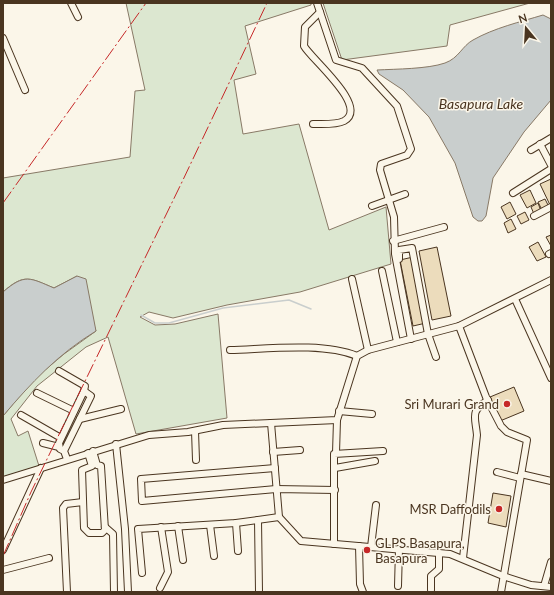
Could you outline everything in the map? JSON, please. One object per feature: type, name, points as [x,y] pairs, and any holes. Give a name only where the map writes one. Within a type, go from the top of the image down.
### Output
[{"type":"street","points":[[71,3],[78,17]]},
{"type":"street","points":[[317,3],[336,60],[362,68],[397,106],[411,149],[407,155],[381,164],[380,170],[394,217],[393,240],[412,338]]},
{"type":"street","points":[[313,124],[344,121],[349,117],[350,112],[349,104],[338,83],[304,46],[305,27],[320,12]]},
{"type":"street","points":[[3,38],[25,90]]},
{"type":"street","points":[[531,150],[551,138]]},
{"type":"street","points":[[540,144],[551,165]]},
{"type":"street","points":[[513,193],[551,169]]},
{"type":"street","points":[[372,206],[405,194]]},
{"type":"street","points":[[534,216],[551,207]]},
{"type":"street","points":[[393,240],[444,227]]},
{"type":"street","points":[[412,338],[398,252],[411,247],[413,249],[428,334],[436,357]]},
{"type":"street","points":[[382,271],[397,342]]},
{"type":"street","points":[[352,279],[368,350]]},
{"type":"street","points":[[334,544],[335,468],[333,456],[336,453],[337,420],[357,356],[368,350],[459,326],[551,280]]},
{"type":"street","points":[[515,299],[551,378]]},
{"type":"street","points":[[459,326],[488,400],[504,430],[527,440],[501,592]]},
{"type":"street","points":[[230,350],[305,348],[349,353],[357,356]]},
{"type":"street","points":[[59,371],[86,386],[61,438],[61,449],[67,459]]},
{"type":"street","points":[[61,449],[80,419],[91,396],[84,391]]},
{"type":"street","points":[[37,393],[74,411]]},
{"type":"street","points":[[463,558],[477,435],[475,415],[479,406],[488,400]]},
{"type":"street","points":[[80,419],[121,409]]},
{"type":"street","points":[[339,411],[372,414]]},
{"type":"street","points":[[20,415],[61,438]]},
{"type":"street","points":[[3,480],[67,459],[149,435],[195,431],[223,424],[337,420]]},
{"type":"street","points":[[271,423],[279,517],[301,541],[439,553],[463,558],[531,589],[548,586],[551,562]]},
{"type":"street","points":[[195,431],[196,460]]},
{"type":"street","points":[[43,443],[61,449]]},
{"type":"street","points":[[116,444],[125,529],[128,592]]},
{"type":"street","points":[[273,452],[300,450]]},
{"type":"street","points":[[336,453],[383,451]]},
{"type":"street","points":[[90,452],[94,466]]},
{"type":"street","points":[[335,468],[375,462]]},
{"type":"street","points":[[94,466],[102,466],[105,527],[102,533],[91,534],[86,532],[84,528],[83,502],[82,470],[94,466]]},
{"type":"street","points":[[3,550],[41,468]]},
{"type":"street","points":[[275,468],[141,479],[142,501],[276,489],[335,490]]},
{"type":"street","points":[[497,472],[551,480]]},
{"type":"street","points":[[67,592],[63,508],[66,504],[83,502]]},
{"type":"street","points":[[371,547],[376,505]]},
{"type":"street","points":[[142,573],[138,528],[236,523],[279,517]]},
{"type":"street","points":[[258,520],[259,592]]},
{"type":"street","points":[[236,523],[238,551]]},
{"type":"street","points":[[210,524],[214,556]]},
{"type":"street","points":[[178,526],[183,560]]},
{"type":"street","points":[[105,527],[113,534],[114,592]]},
{"type":"street","points":[[160,588],[168,572],[161,527]]},
{"type":"street","points":[[359,546],[360,584],[363,592]]},
{"type":"street","points":[[398,586],[399,550]]},
{"type":"street","points":[[431,590],[431,576],[439,569],[439,553]]},
{"type":"street","points":[[3,570],[49,558]]},
{"type":"green space","points":[[126,3],[311,3],[311,5],[245,26],[256,74],[234,80],[243,134],[299,124],[329,230],[386,207],[391,264],[300,292],[227,305],[173,318],[149,312],[140,317],[155,325],[175,324],[218,314],[227,418],[136,434],[108,337],[86,347],[37,386],[11,419],[18,436],[28,431],[39,466],[3,477],[3,416],[32,381],[64,354],[96,331],[77,276],[54,288],[33,280],[22,280],[16,282],[3,292],[3,178],[130,157],[135,91],[145,90]]},
{"type":"green space","points":[[323,3],[530,3],[450,25],[447,46],[342,60]]},
{"type":"water","name":"Basapura Lake","points":[[543,15],[551,19],[551,100],[524,132],[493,178],[486,216],[482,221],[478,221],[473,217],[455,163],[429,117],[403,90],[379,74],[377,70],[421,68],[445,63],[454,58],[473,40],[481,36]]},
{"type":"water","points":[[77,276],[86,279],[96,331],[57,359],[24,392],[3,416],[3,292],[22,280],[33,280],[54,288]]},
{"type":"building","points":[[551,179],[551,205],[550,205],[540,184]]},
{"type":"building","points":[[530,190],[536,203],[527,208],[520,195]]},
{"type":"building","points":[[545,199],[549,207],[542,210],[538,202]]},
{"type":"building","points":[[510,202],[516,214],[507,219],[501,207]]},
{"type":"building","points":[[538,203],[541,211],[534,214],[531,207]]},
{"type":"building","points":[[525,212],[529,220],[521,224],[517,216]]},
{"type":"building","points":[[511,219],[516,229],[508,233],[504,223]]},
{"type":"building","points":[[551,235],[551,246],[546,237]]},
{"type":"building","points":[[538,242],[546,257],[537,261],[529,247]]},
{"type":"building","points":[[437,247],[451,316],[432,320],[419,251]]},
{"type":"building","points":[[413,257],[426,323],[413,326],[400,260]]},
{"type":"building","name":"Sri Murari Grand","points":[[514,387],[524,411],[500,421],[490,397]]},
{"type":"building","name":"MSR Daffodils","points":[[493,493],[511,496],[506,527],[488,523]]},
{"type":"waterway","points":[[141,315],[155,323],[169,323],[223,308],[289,300],[311,309]]},
{"type":"power","points":[[3,203],[146,3]]},
{"type":"power","points":[[3,556],[31,492],[182,182],[267,3]]},
{"type":"place","name":"Sri Murari Grand","points":[[507,404]]},
{"type":"place","name":"MSR Daffodils","points":[[499,509]]},
{"type":"place","name":"GLPS Basapura, Basapura","points":[[367,550]]}]
